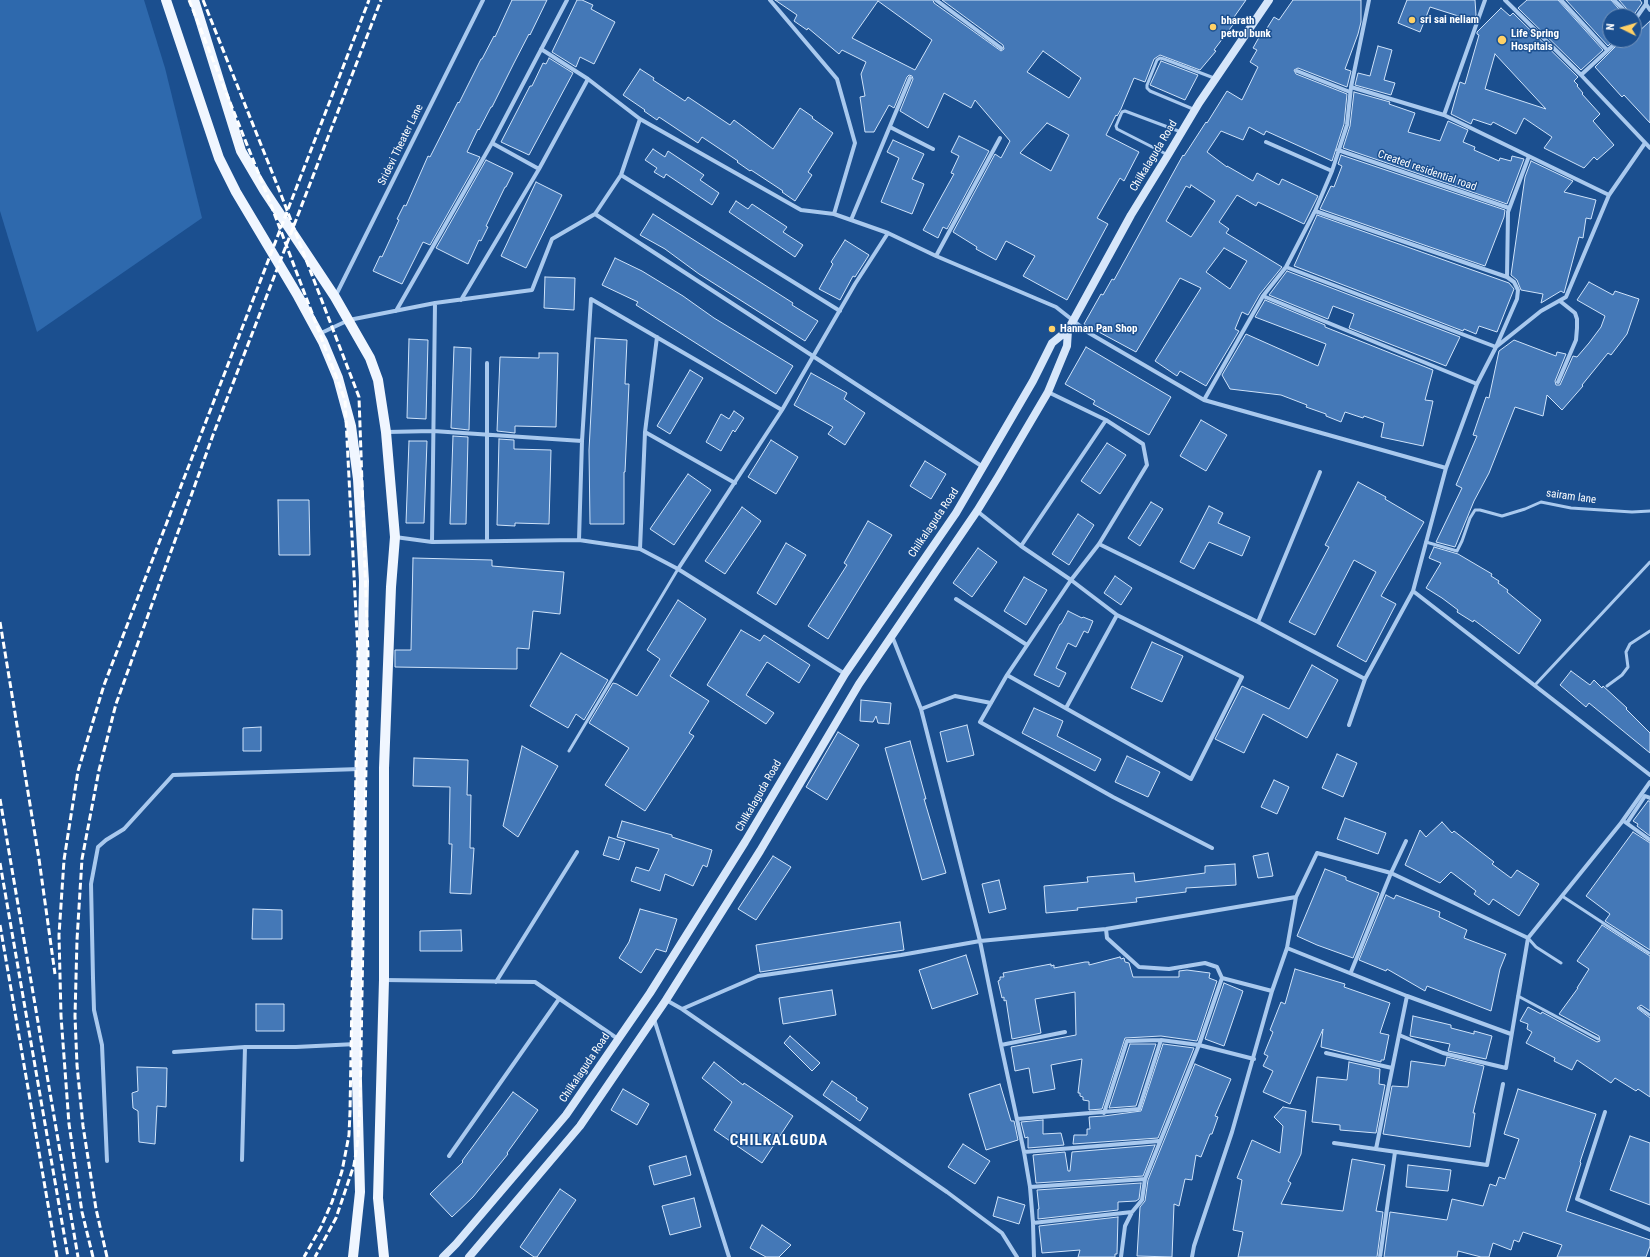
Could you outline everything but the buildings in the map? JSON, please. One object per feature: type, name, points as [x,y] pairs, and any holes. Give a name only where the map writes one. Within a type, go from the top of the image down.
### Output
[{"type":"main road","points":[[166,0],[219,158],[236,192],[319,334],[338,378],[351,426],[358,479],[364,582],[356,1044],[360,1192],[353,1257]]},
{"type":"main road","points":[[194,0],[241,151],[264,190],[335,297],[370,358],[378,380],[386,432],[395,537],[391,587],[384,768],[384,980],[378,1198],[384,1257]]},
{"type":"main road","name":"Chilkalaguda Road","points":[[469,1257],[580,1126],[654,1019],[760,851],[837,721],[892,635],[977,511],[1048,392],[1067,346],[1068,330],[1131,215],[1195,110],[1268,0]]},
{"type":"main road","name":"Chilkalaguda Road","points":[[443,1257],[456,1244],[566,1115],[650,993],[745,842],[845,674],[956,513],[1033,381],[1052,343],[1068,330]]},
{"type":"street","name":"Sridevi Theater Lane","points":[[335,297],[483,0]]},
{"type":"street","points":[[396,311],[492,142],[567,0]]},
{"type":"street","points":[[770,0],[837,79],[855,143],[834,214]]},
{"type":"street","points":[[936,0],[1001,48]]},
{"type":"street","points":[[1204,400],[1263,296],[1286,267],[1315,210],[1332,171],[1346,125],[1351,90],[1369,0]]},
{"type":"street","points":[[1444,115],[1486,0]]},
{"type":"street","points":[[1505,0],[1582,75],[1650,148]]},
{"type":"street","points":[[1561,0],[1607,50]]},
{"type":"street","points":[[1614,0],[1622,8]]},
{"type":"street","points":[[1646,2],[1650,10]]},
{"type":"street","points":[[1582,75],[1609,48]]},
{"type":"street","points":[[541,49],[588,79],[640,119],[801,210],[834,214],[888,232],[936,256],[1056,307],[1088,333],[1204,400],[1446,468]]},
{"type":"street","points":[[1297,71],[1351,90],[1444,115],[1609,195]]},
{"type":"street","points":[[851,220],[910,78]]},
{"type":"street","points":[[461,300],[538,169],[588,79]]},
{"type":"street","points":[[319,334],[349,320],[435,303],[532,290],[552,239],[595,214],[621,174],[640,119]]},
{"type":"street","points":[[890,127],[933,149]]},
{"type":"street","points":[[936,256],[1000,138]]},
{"type":"street","points":[[492,142],[538,169]]},
{"type":"street","points":[[1266,142],[1332,171]]},
{"type":"street","points":[[1496,347],[1541,311],[1566,297],[1609,195],[1645,143]]},
{"type":"street","name":"Created residential road","points":[[1338,150],[1509,208]]},
{"type":"street","points":[[1507,277],[1508,212],[1529,156]]},
{"type":"street","points":[[621,174],[840,311]]},
{"type":"street","points":[[1315,210],[1507,277],[1514,282],[1518,290],[1517,299],[1496,347],[1477,384],[1446,468],[1413,591],[1366,679],[1349,725]]},
{"type":"street","points":[[595,214],[983,467]]},
{"type":"street","points":[[678,569],[782,410],[888,232]]},
{"type":"street","points":[[1286,267],[1496,347]]},
{"type":"street","points":[[1263,296],[1477,384]]},
{"type":"street","points":[[580,540],[582,441],[591,299],[782,410]]},
{"type":"street","points":[[1558,382],[1576,340],[1577,328],[1577,319],[1574,313],[1560,300]]},
{"type":"street","points":[[432,542],[435,303]]},
{"type":"street","points":[[640,549],[645,432],[657,337]]},
{"type":"street","points":[[487,363],[487,540]]},
{"type":"street","points":[[1048,392],[1106,420],[1143,444],[1147,465],[1099,544],[1071,580],[1007,674],[980,722],[1113,797],[1212,848]]},
{"type":"street","points":[[1021,546],[1106,420]]},
{"type":"street","points":[[386,432],[433,431],[582,441]]},
{"type":"street","points":[[645,432],[735,483]]},
{"type":"street","points":[[1258,622],[1320,472]]},
{"type":"street","points":[[977,511],[1021,546],[1071,580],[1116,615],[1242,677],[1191,779],[1007,674]]},
{"type":"street","points":[[395,537],[432,542],[487,540],[580,540],[640,549],[678,569],[845,674]]},
{"type":"street","points":[[1099,544],[1258,622],[1366,679]]},
{"type":"street","points":[[1413,591],[1650,775]]},
{"type":"street","points":[[956,599],[1027,645]]},
{"type":"street","points":[[1066,708],[1116,615]]},
{"type":"street","points":[[892,635],[921,708],[980,941],[1030,1187],[1034,1257]]},
{"type":"street","points":[[921,708],[955,696],[991,703]]},
{"type":"street","points":[[107,1161],[102,1045],[94,1010],[93,978],[91,884],[98,847],[106,840],[124,829],[173,775],[361,769]]},
{"type":"street","points":[[1625,822],[1650,782]]},
{"type":"street","points":[[1399,1035],[1442,1053],[1506,1068],[1528,938],[1645,796],[1650,798]]},
{"type":"street","points":[[1625,822],[1650,840]]},
{"type":"street","points":[[1351,972],[1391,873],[1406,841]]},
{"type":"street","points":[[496,982],[577,852]]},
{"type":"street","points":[[1192,1257],[1194,1246],[1232,1132],[1254,1059],[1272,991],[1287,948],[1296,897],[1317,852],[1391,873],[1528,938]]},
{"type":"street","points":[[682,1009],[758,976],[901,955],[980,941],[1106,929],[1296,897]]},
{"type":"street","points":[[1106,929],[1107,938],[1139,966],[1169,969],[1205,963],[1217,967],[1222,978],[1198,1045],[1145,1179],[1142,1200],[1132,1212],[1125,1226],[1121,1257]]},
{"type":"street","points":[[1287,948],[1351,972],[1406,996],[1511,1034]]},
{"type":"street","points":[[1222,978],[1272,991]]},
{"type":"street","points":[[384,980],[535,982],[618,1039]]},
{"type":"street","points":[[1376,1149],[1406,996]]},
{"type":"street","points":[[449,1156],[559,999]]},
{"type":"street","points":[[666,1000],[682,1009],[947,1192],[1002,1233],[1017,1257]]},
{"type":"street","points":[[654,1019],[729,1257]]},
{"type":"street","points":[[1000,1045],[1066,1032]]},
{"type":"street","points":[[1017,1119],[1139,1109],[1161,1040]]},
{"type":"street","points":[[1104,1113],[1127,1041],[1161,1040],[1198,1045],[1254,1059]]},
{"type":"street","points":[[174,1052],[246,1047],[296,1047],[356,1044]]},
{"type":"street","points":[[242,1160],[246,1047]]},
{"type":"street","points":[[1326,1053],[1392,1068]]},
{"type":"street","points":[[1334,1143],[1487,1165],[1503,1084]]},
{"type":"street","points":[[1605,1112],[1577,1199],[1650,1230]]},
{"type":"street","points":[[1024,1152],[1160,1141]]},
{"type":"street","points":[[1380,1257],[1395,1152]]},
{"type":"street","points":[[1030,1187],[1145,1179]]},
{"type":"street","points":[[1033,1223],[1132,1212]]},
{"type":"lane","points":[[1195,110],[1150,91],[1147,88],[1157,60],[1160,58],[1164,59],[1216,79]]},
{"type":"lane","points":[[1168,155],[1117,129],[1116,126],[1122,112],[1125,111],[1182,132]]},
{"type":"lane","name":"sairam lane","points":[[1426,542],[1457,551],[1470,518],[1476,510],[1502,516],[1541,502],[1571,508],[1632,512],[1650,511]]},
{"type":"lane","points":[[1534,685],[1650,562]]},
{"type":"lane","points":[[569,751],[678,569]]},
{"type":"lane","points":[[1607,686],[1628,667],[1626,652],[1630,644],[1650,631]]},
{"type":"lane","points":[[1562,896],[1649,953]]},
{"type":"lane","points":[[1528,938],[1536,947],[1561,963]]},
{"type":"lane","points":[[1518,996],[1598,1039]]},
{"type":"lane","points":[[1640,1008],[1650,1015]]},
{"type":"shaded area","points":[[0,0],[144,0],[165,68],[202,218],[37,332],[0,211]]},
{"type":"railway","points":[[189,0],[268,197],[345,400],[358,653],[349,1135],[342,1171],[332,1202],[321,1227],[304,1257]]},
{"type":"railway","points":[[203,0],[280,192],[359,397],[368,654],[360,1106],[358,1139],[354,1165],[336,1218],[315,1257]]},
{"type":"railway","points":[[93,1257],[82,1212],[69,1124],[61,1016],[59,935],[64,860],[78,771],[104,685],[369,0]]},
{"type":"railway","points":[[107,1257],[96,1209],[83,1126],[77,1065],[75,1016],[77,940],[82,859],[99,770],[116,704],[213,435],[381,0]]},
{"type":"railway","points":[[0,622],[39,859],[55,974]]},
{"type":"railway","points":[[0,799],[78,1257]]},
{"type":"railway","points":[[0,863],[68,1257]]},
{"type":"railway","points":[[0,925],[57,1257]]},
{"type":"place","name":"sri sai neliam","points":[[1412,20]]},
{"type":"place","name":"bharath petrol bunk","points":[[1213,27]]},
{"type":"place","name":"Life Spring Hospitals","points":[[1502,40]]},
{"type":"place","name":"Hannan Pan Shop","points":[[1052,329]]},
{"type":"district","name":"CHILKALGUDA","points":[[779,1141]]}]
